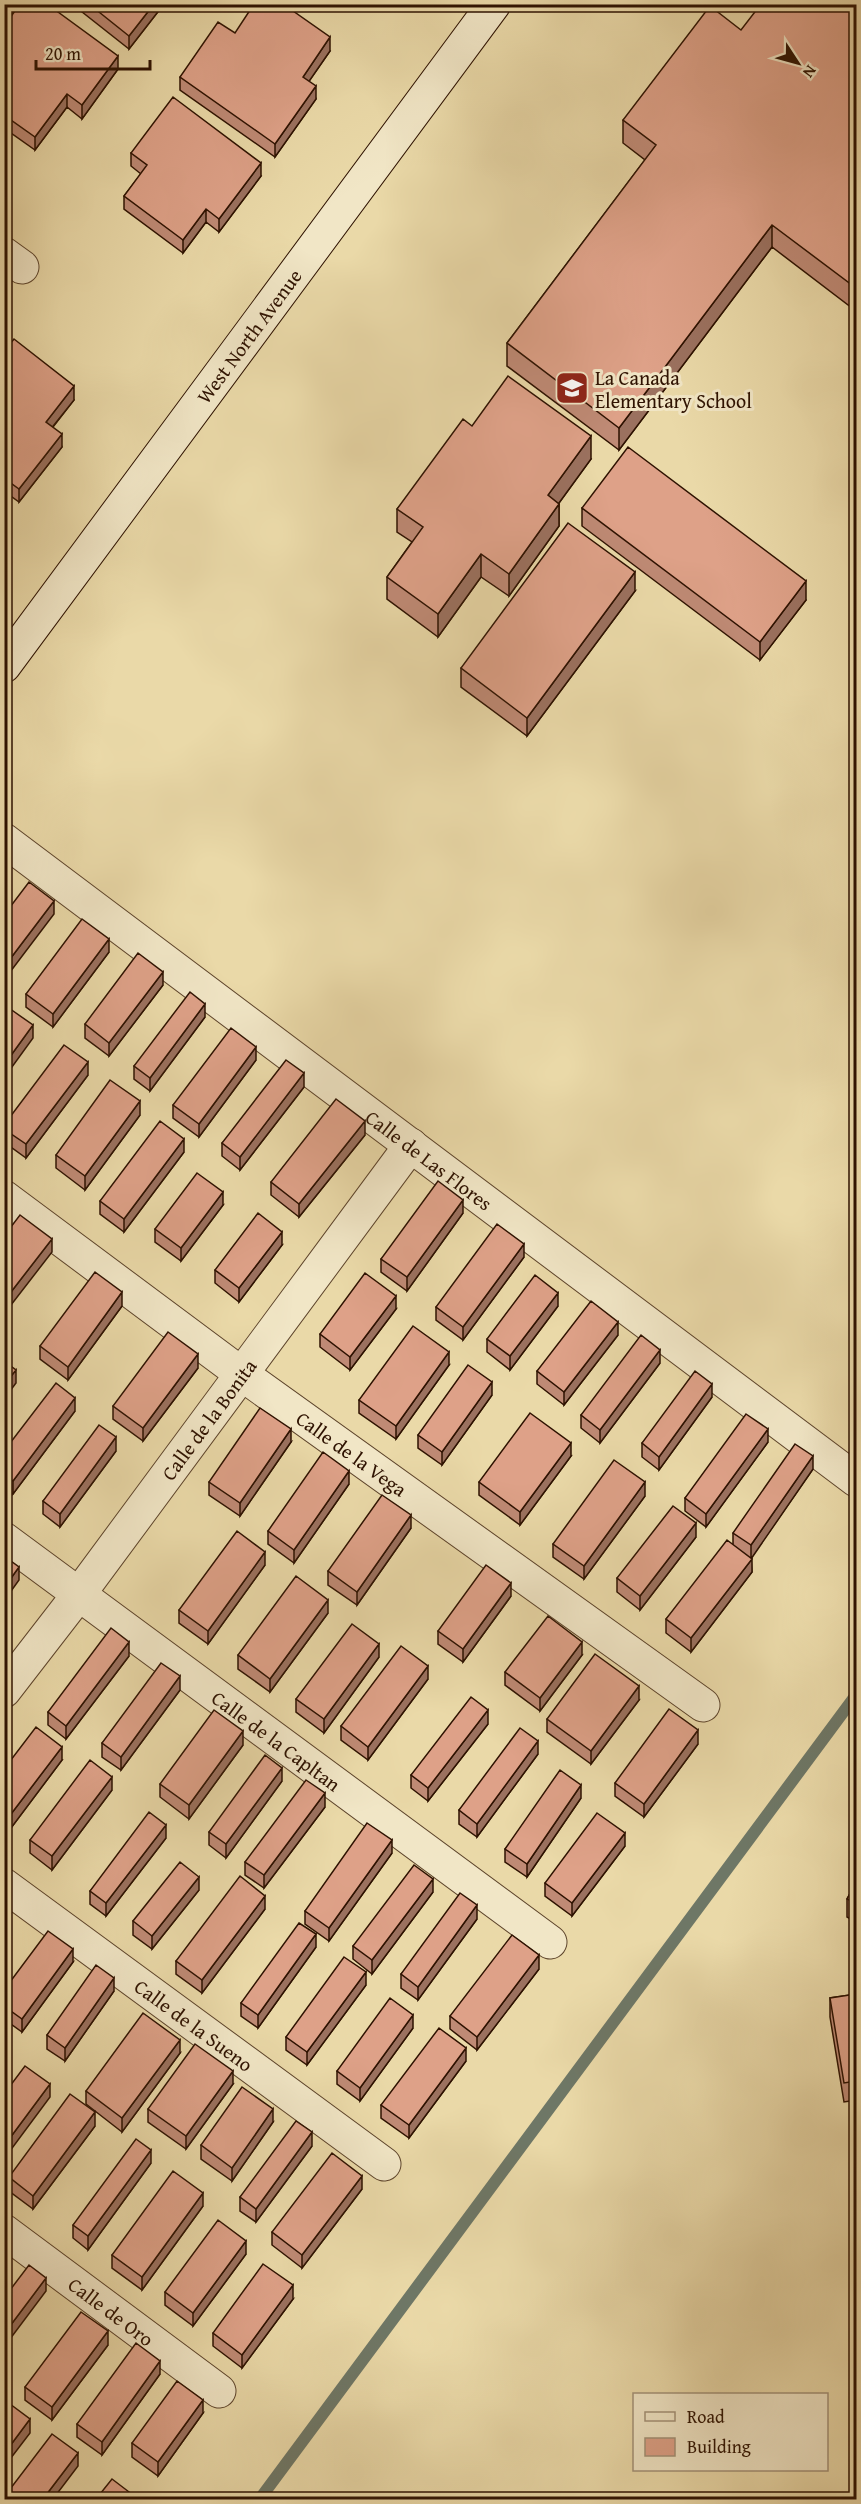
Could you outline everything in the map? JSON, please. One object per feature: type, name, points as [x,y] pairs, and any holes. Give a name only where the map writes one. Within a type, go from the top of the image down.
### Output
[{"type":"street","name":"West North Avenue","points":[[4,666],[494,4]]},
{"type":"street","name":"Calle de Las Flores","points":[[4,840],[856,1480]]},
{"type":"street","name":"Calle de la Bonita","points":[[4,1690],[243,1375],[411,1145]]},
{"type":"street","name":"Calle de la Vega","points":[[4,1197],[243,1375],[703,1705]]},
{"type":"street","name":"Calle de la Capltan","points":[[4,1539],[550,1942]]},
{"type":"street","name":"Calle de la Sueno","points":[[4,1886],[384,2164]]},
{"type":"street","name":"Calle de Oro","points":[[4,2232],[219,2391]]},
{"type":"building","points":[[4,4],[10,4],[4,13]]},
{"type":"building","points":[[20,4],[47,4],[118,56],[82,105],[67,94],[35,137],[4,115],[4,63],[8,59],[4,56],[4,26]]},
{"type":"building","points":[[89,4],[154,4],[129,36]]},
{"type":"building","points":[[254,4],[283,4],[330,37],[303,77],[316,86],[275,144],[180,77],[218,22],[235,33]]},
{"type":"building","points":[[761,4],[856,4],[856,288],[772,225],[619,428],[507,343],[656,145],[623,120],[710,6],[741,30]]},
{"type":"building","points":[[173,97],[261,163],[219,219],[206,209],[183,240],[124,196],[147,165],[131,153]]},
{"type":"building","points":[[14,339],[74,386],[46,422],[62,434],[19,489],[4,478],[4,351]]},
{"type":"building","points":[[508,376],[591,436],[548,495],[559,504],[509,574],[481,554],[438,614],[387,577],[423,527],[397,509],[463,419],[472,426]]},
{"type":"building","points":[[628,447],[806,581],[760,642],[582,508]]},
{"type":"building","points":[[568,523],[635,572],[527,718],[461,668]]},
{"type":"building","points":[[4,859],[10,863],[4,870]]},
{"type":"building","points":[[29,882],[54,901],[4,967],[4,915]]},
{"type":"building","points":[[82,919],[109,939],[53,1014],[26,994]]},
{"type":"building","points":[[138,953],[163,972],[109,1043],[85,1024]]},
{"type":"building","points":[[190,992],[205,1004],[150,1078],[134,1066]]},
{"type":"building","points":[[6,1006],[33,1025],[4,1065],[4,1008]]},
{"type":"building","points":[[231,1028],[256,1047],[199,1124],[173,1105]]},
{"type":"building","points":[[64,1045],[88,1062],[26,1144],[4,1129],[4,1125]]},
{"type":"building","points":[[286,1060],[304,1073],[240,1157],[222,1143]]},
{"type":"building","points":[[110,1080],[140,1101],[85,1176],[56,1155]]},
{"type":"building","points":[[336,1099],[365,1121],[299,1204],[271,1182]]},
{"type":"building","points":[[160,1121],[184,1139],[124,1219],[100,1201]]},
{"type":"building","points":[[197,1173],[223,1192],[181,1248],[155,1229]]},
{"type":"building","points":[[438,1181],[463,1200],[407,1277],[381,1259]]},
{"type":"building","points":[[258,1213],[282,1232],[239,1288],[215,1270]]},
{"type":"building","points":[[20,1215],[52,1239],[4,1301],[4,1236]]},
{"type":"building","points":[[497,1224],[524,1244],[463,1327],[436,1307]]},
{"type":"building","points":[[95,1272],[122,1292],[68,1367],[40,1346]]},
{"type":"building","points":[[365,1273],[396,1296],[350,1357],[320,1334]]},
{"type":"building","points":[[535,1275],[558,1293],[510,1356],[487,1339]]},
{"type":"building","points":[[591,1301],[618,1322],[564,1392],[537,1371]]},
{"type":"building","points":[[413,1326],[449,1352],[396,1426],[359,1400]]},
{"type":"building","points":[[168,1332],[198,1354],[143,1428],[113,1406]]},
{"type":"building","points":[[641,1335],[660,1350],[600,1430],[581,1415]]},
{"type":"building","points":[[4,1361],[16,1370],[4,1385]]},
{"type":"building","points":[[468,1365],[492,1382],[442,1452],[418,1435]]},
{"type":"building","points":[[695,1371],[712,1384],[659,1457],[642,1443]]},
{"type":"building","points":[[56,1383],[75,1398],[13,1481],[4,1475],[4,1451]]},
{"type":"building","points":[[260,1408],[291,1429],[240,1503],[209,1482]]},
{"type":"building","points":[[530,1413],[571,1443],[520,1512],[479,1482]]},
{"type":"building","points":[[746,1414],[768,1429],[706,1514],[685,1498]]},
{"type":"building","points":[[99,1425],[116,1437],[60,1514],[43,1501]]},
{"type":"building","points":[[795,1444],[813,1456],[751,1545],[733,1533]]},
{"type":"building","points":[[323,1452],[349,1471],[294,1550],[268,1531]]},
{"type":"building","points":[[614,1460],[645,1482],[584,1566],[553,1544]]},
{"type":"building","points":[[382,1495],[411,1515],[357,1592],[328,1571]]},
{"type":"building","points":[[673,1506],[696,1523],[640,1596],[617,1578]]},
{"type":"building","points":[[237,1531],[265,1552],[208,1631],[179,1610]]},
{"type":"building","points":[[727,1540],[752,1559],[691,1638],[666,1619]]},
{"type":"building","points":[[4,1556],[19,1567],[4,1588]]},
{"type":"building","points":[[486,1565],[511,1583],[463,1649],[438,1631]]},
{"type":"building","points":[[296,1576],[328,1600],[270,1679],[238,1655]]},
{"type":"building","points":[[548,1616],[582,1642],[540,1698],[505,1672]]},
{"type":"building","points":[[352,1624],[379,1644],[324,1719],[296,1699]]},
{"type":"building","points":[[111,1628],[129,1642],[66,1726],[48,1712]]},
{"type":"building","points":[[401,1646],[428,1666],[368,1747],[341,1726]]},
{"type":"building","points":[[595,1654],[639,1686],[591,1751],[547,1719]]},
{"type":"building","points":[[161,1663],[180,1676],[121,1757],[102,1743]]},
{"type":"building","points":[[471,1697],[488,1710],[428,1788],[411,1775]]},
{"type":"building","points":[[669,1709],[698,1730],[644,1804],[615,1783]]},
{"type":"building","points":[[214,1710],[243,1731],[189,1805],[160,1784]]},
{"type":"building","points":[[36,1727],[62,1747],[8,1818],[4,1816],[4,1769]]},
{"type":"building","points":[[520,1728],[538,1741],[477,1824],[459,1810]]},
{"type":"building","points":[[265,1755],[282,1768],[226,1844],[209,1832]]},
{"type":"building","points":[[90,1760],[112,1777],[52,1856],[30,1840]]},
{"type":"building","points":[[560,1770],[581,1785],[527,1864],[505,1849]]},
{"type":"building","points":[[306,1780],[325,1793],[264,1875],[245,1862]]},
{"type":"building","points":[[149,1812],[166,1825],[106,1903],[90,1891]]},
{"type":"building","points":[[597,1813],[625,1833],[572,1903],[545,1883]]},
{"type":"building","points":[[367,1823],[392,1840],[329,1928],[305,1911]]},
{"type":"building","points":[[180,1862],[199,1877],[152,1936],[133,1921]]},
{"type":"building","points":[[414,1865],[433,1879],[372,1960],[353,1946]]},
{"type":"building","points":[[240,1876],[265,1896],[202,1980],[176,1961]]},
{"type":"building","points":[[856,1883],[856,1903],[847,1899]]},
{"type":"building","points":[[460,1893],[477,1905],[418,1987],[401,1974]]},
{"type":"building","points":[[299,1923],[316,1934],[258,2015],[241,2003]]},
{"type":"building","points":[[48,1931],[73,1949],[22,2019],[4,2006],[4,1990]]},
{"type":"building","points":[[512,1935],[539,1955],[477,2037],[450,2016]]},
{"type":"building","points":[[344,1957],[366,1972],[307,2052],[286,2037]]},
{"type":"building","points":[[96,1965],[114,1978],[65,2048],[47,2035]]},
{"type":"building","points":[[856,1994],[856,2081],[844,2083],[830,1998]]},
{"type":"building","points":[[390,1998],[413,2015],[360,2088],[337,2071]]},
{"type":"building","points":[[143,2013],[180,2040],[122,2118],[86,2091]]},
{"type":"building","points":[[439,2028],[466,2048],[409,2125],[381,2105]]},
{"type":"building","points":[[195,2044],[233,2071],[186,2136],[148,2109]]},
{"type":"building","points":[[25,2066],[50,2084],[4,2146],[4,2094]]},
{"type":"building","points":[[242,2087],[273,2109],[232,2168],[201,2145]]},
{"type":"building","points":[[70,2094],[95,2112],[33,2196],[9,2177]]},
{"type":"building","points":[[296,2121],[312,2132],[256,2209],[240,2197]]},
{"type":"building","points":[[136,2139],[151,2150],[88,2236],[73,2225]]},
{"type":"building","points":[[332,2153],[362,2176],[302,2255],[272,2232]]},
{"type":"building","points":[[173,2171],[203,2193],[142,2277],[112,2255]]},
{"type":"building","points":[[218,2220],[246,2241],[193,2313],[165,2292]]},
{"type":"building","points":[[263,2264],[293,2285],[242,2355],[213,2333]]},
{"type":"building","points":[[29,2265],[46,2278],[4,2334],[4,2298]]},
{"type":"building","points":[[81,2312],[108,2331],[52,2407],[25,2387]]},
{"type":"building","points":[[136,2343],[160,2361],[102,2442],[77,2424]]},
{"type":"building","points":[[177,2381],[203,2400],[158,2462],[132,2443]]},
{"type":"building","points":[[6,2401],[30,2419],[4,2454],[4,2402]]},
{"type":"building","points":[[52,2434],[78,2453],[43,2499],[4,2499],[4,2497]]},
{"type":"building","points":[[112,2479],[133,2495],[129,2499],[96,2499]]},
{"type":"waterway","points":[[259,2500],[856,1695]]},
{"type":"place","name":"La Canada Elementary School","points":[[572,388]]}]
